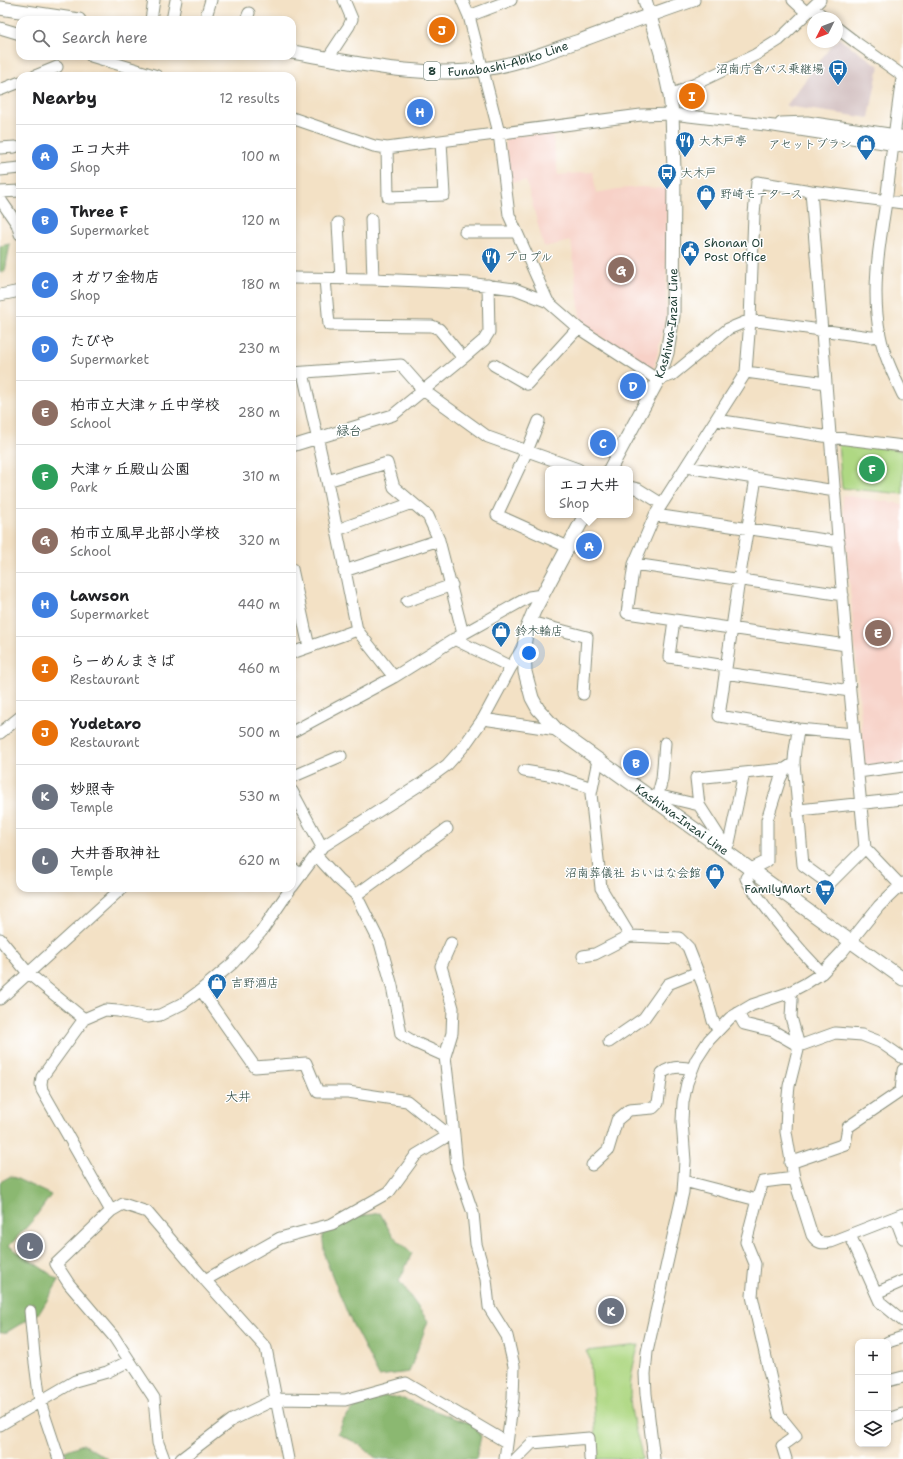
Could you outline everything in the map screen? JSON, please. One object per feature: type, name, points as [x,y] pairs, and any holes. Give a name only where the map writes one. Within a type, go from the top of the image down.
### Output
[{"type":"main road","name":"Kashiwa-Inzai Line","points":[[612,466],[658,380],[667,353],[673,316],[674,170],[672,114],[670,95],[661,53],[645,0]]},
{"type":"main road","name":"Funabashi-Abiko Line","points":[[296,53],[370,65],[419,71],[483,69],[508,64],[542,54],[694,0]]},
{"type":"main road","points":[[0,8],[53,16]]},
{"type":"main road","name":"Kashiwa-Inzai Line","points":[[583,518],[542,595],[530,622],[524,646],[525,672],[532,698],[538,709],[557,730],[656,802],[726,847],[751,871],[903,979]]},
{"type":"street","points":[[152,16],[154,0]]},
{"type":"street","points":[[173,16],[176,0]]},
{"type":"street","points":[[205,16],[211,0]]},
{"type":"street","points":[[328,58],[352,19],[344,0]]},
{"type":"street","points":[[462,0],[469,16],[499,133],[509,215],[515,232],[548,302]]},
{"type":"street","points":[[469,16],[512,0]]},
{"type":"street","points":[[670,95],[754,55],[779,40],[813,7],[793,0]]},
{"type":"street","points":[[0,28],[16,33]]},
{"type":"street","points":[[843,33],[899,73],[902,78],[898,141],[886,201],[876,283],[880,336],[891,368],[903,395]]},
{"type":"street","points":[[104,60],[144,72]]},
{"type":"street","points":[[45,72],[57,67]]},
{"type":"street","points":[[0,90],[16,84]]},
{"type":"street","points":[[296,119],[374,146],[387,148],[641,115],[672,114],[898,141]]},
{"type":"street","points":[[387,148],[388,197],[444,195],[441,142]]},
{"type":"street","points":[[0,148],[15,147]]},
{"type":"street","points":[[0,170],[16,168]]},
{"type":"street","points":[[846,645],[627,612],[634,564],[655,515],[746,372],[750,320],[754,214],[758,182],[811,191],[903,203]]},
{"type":"street","points":[[0,192],[16,191]]},
{"type":"street","points":[[654,1459],[646,1394],[645,1374],[647,1352],[679,1213],[684,1181],[685,1161],[682,1115],[684,1093],[692,1069],[702,1050],[718,1029],[738,1013],[760,1001],[788,992],[805,984],[822,973],[833,963],[871,915],[902,886],[864,848],[846,645],[811,191]]},
{"type":"street","points":[[0,199],[16,223]]},
{"type":"street","points":[[371,219],[373,279]]},
{"type":"street","points":[[338,223],[341,279]]},
{"type":"street","points":[[464,232],[515,232]]},
{"type":"street","points":[[296,276],[325,279],[373,279],[468,283],[515,289],[548,302],[578,328],[658,380],[672,375],[728,329],[750,320],[870,337],[880,336]]},
{"type":"street","points":[[325,279],[329,325],[432,326],[439,329],[463,358]]},
{"type":"street","points":[[296,445],[393,415],[463,358],[484,340],[489,332],[488,285]]},
{"type":"street","points":[[0,295],[16,292]]},
{"type":"street","points":[[494,365],[527,384],[578,328]]},
{"type":"street","points":[[394,677],[356,630],[327,481],[317,439],[297,373],[401,365],[423,390],[488,437],[570,466]]},
{"type":"street","points":[[746,372],[826,383]]},
{"type":"street","points":[[716,420],[903,446]]},
{"type":"street","points":[[539,421],[527,451],[497,515],[568,547]]},
{"type":"street","points":[[327,481],[387,463],[394,487],[428,516],[439,540],[452,585],[459,636]]},
{"type":"street","points":[[686,467],[835,491]]},
{"type":"street","points":[[756,478],[725,669],[719,716],[798,729],[854,734]]},
{"type":"street","points":[[633,488],[638,489],[662,504]]},
{"type":"street","points":[[337,530],[412,503]]},
{"type":"street","points":[[655,515],[839,542]]},
{"type":"street","points":[[344,571],[439,540]]},
{"type":"street","points":[[634,564],[843,595]]},
{"type":"street","points":[[407,601],[452,585]]},
{"type":"street","points":[[296,588],[308,647]]},
{"type":"street","points":[[296,730],[394,677],[459,636],[529,597],[542,595]]},
{"type":"street","points":[[674,620],[669,657],[725,669],[850,691]]},
{"type":"street","points":[[530,622],[587,637],[583,694]]},
{"type":"street","points":[[296,652],[356,630]]},
{"type":"street","points":[[459,636],[511,667]]},
{"type":"street","points":[[296,871],[319,852],[447,765],[464,746],[483,719],[524,646]]},
{"type":"street","points":[[483,719],[557,730]]},
{"type":"street","points":[[0,733],[16,720]]},
{"type":"street","points":[[798,729],[797,740],[790,766],[780,779],[767,820],[767,861],[753,868],[746,878],[773,919],[798,949],[822,973]]},
{"type":"street","points":[[656,802],[662,779],[665,742]]},
{"type":"street","points":[[296,775],[341,756]]},
{"type":"street","points":[[598,760],[591,794],[601,888],[630,936]]},
{"type":"street","points":[[726,847],[699,805],[696,778],[790,766]]},
{"type":"street","points":[[790,766],[798,810],[803,865],[829,884],[864,848]]},
{"type":"street","points":[[858,772],[903,766]]},
{"type":"street","points":[[524,771],[555,776],[592,788]]},
{"type":"street","points":[[726,847],[744,773]]},
{"type":"street","points":[[656,802],[665,797],[699,805]]},
{"type":"street","points":[[798,810],[903,799]]},
{"type":"street","points":[[296,800],[319,852],[338,879],[356,895],[380,943],[392,986],[401,1034],[414,1042],[445,1056]]},
{"type":"street","points":[[356,895],[447,829]]},
{"type":"street","points":[[0,999],[118,892]]},
{"type":"street","points":[[110,1211],[42,1090],[42,1077],[84,1019],[105,1010],[148,1017],[160,1015],[182,1004],[201,990],[233,963],[261,932],[289,892]]},
{"type":"street","points":[[583,956],[595,954],[630,936],[679,938],[688,947],[703,985],[713,1021],[718,1029]]},
{"type":"street","points":[[0,939],[28,973],[84,1019]]},
{"type":"street","points":[[451,943],[441,966],[453,1008],[452,1033],[445,1056],[451,1135],[457,1167],[473,1213],[476,1244],[486,1279],[490,1307],[507,1336],[514,1366],[513,1398],[506,1442],[505,1459]]},
{"type":"street","points":[[609,1042],[644,1018],[668,984],[698,972]]},
{"type":"street","points":[[201,990],[255,1067],[306,1063],[318,1092],[348,1092],[407,1102],[451,1135]]},
{"type":"street","points":[[788,992],[792,1000],[791,1017],[799,1046],[791,1073],[786,1105],[786,1132],[790,1163],[812,1235],[815,1240],[824,1244],[899,1215],[903,1238]]},
{"type":"street","points":[[738,1013],[744,1024],[773,1031],[799,1046],[835,1033],[862,1035],[880,1042],[903,1058]]},
{"type":"street","points":[[592,1165],[608,1150],[617,1120],[629,1110],[653,1108],[658,1103],[662,1073],[668,1068],[684,1067],[692,1069]]},
{"type":"street","points":[[790,1163],[846,1144],[848,1127],[901,1091],[903,1070]]},
{"type":"street","points":[[204,1280],[280,1238],[332,1224],[389,1192],[416,1155],[451,1135]]},
{"type":"street","points":[[786,1459],[782,1446],[796,1436],[779,1415],[752,1296],[755,1264],[746,1242],[763,1182],[794,1178]]},
{"type":"street","points":[[684,1181],[757,1200]]},
{"type":"street","points":[[164,1459],[158,1443],[154,1398],[114,1337],[69,1284],[56,1264],[110,1211],[124,1204],[147,1212],[204,1280],[266,1348],[288,1459]]},
{"type":"street","points":[[850,1235],[880,1302],[903,1321]]},
{"type":"street","points":[[876,1293],[903,1281]]},
{"type":"street","points":[[30,1311],[40,1402],[59,1459]]},
{"type":"street","points":[[891,1341],[903,1337]]},
{"type":"street","points":[[0,1425],[75,1381],[107,1372],[129,1361]]},
{"type":"street","points":[[891,1380],[903,1377]]},
{"type":"street","points":[[181,1459],[232,1420],[276,1399],[345,1400],[406,1383],[506,1442]]},
{"type":"street","points":[[891,1418],[903,1414]]},
{"type":"street","points":[[516,1459],[532,1443],[589,1438],[590,1459]]},
{"type":"shaded area","name":"沼南庁舎バス乗継場","points":[[843,41],[879,66],[869,118],[786,106],[830,48],[843,48]]},
{"type":"shaded area","points":[[552,132],[558,175],[593,172],[596,193],[617,189],[642,187],[667,189],[666,317],[654,368],[652,370],[587,328],[580,316],[571,241],[544,247],[526,181],[508,182],[505,140],[508,137]]},
{"type":"shaded area","points":[[842,495],[903,504],[903,762],[865,766]]},
{"type":"green space","points":[[10,244],[5,271],[0,273],[0,246]]},
{"type":"green space","points":[[841,441],[903,451],[903,494],[842,488],[838,444]]},
{"type":"green space","points":[[11,1176],[51,1195],[33,1220],[9,1246],[59,1280],[40,1312],[7,1332],[0,1333],[0,1182]]},
{"type":"green space","points":[[380,1213],[392,1235],[412,1253],[399,1281],[428,1321],[409,1372],[379,1376],[349,1317],[325,1258],[322,1233],[355,1217]]},
{"type":"green space","points":[[639,1345],[632,1373],[630,1400],[642,1459],[595,1459],[596,1439],[590,1359],[586,1351]]},
{"type":"green space","points":[[385,1396],[404,1399],[459,1420],[471,1423],[481,1436],[476,1459],[377,1459],[359,1444],[338,1434],[344,1419],[355,1408]]},
{"type":"green space","points":[[83,1444],[108,1459],[56,1459],[60,1453]]},
{"type":"place","name":"Yudetaro","points":[[442,30]]},
{"type":"place","name":"沼南庁舎バス乗継場","points":[[838,86]]},
{"type":"place","name":"らーめんまきば","points":[[692,96]]},
{"type":"place","name":"Lawson","points":[[420,112]]},
{"type":"place","name":"大木戸亭","points":[[685,158]]},
{"type":"place","name":"アセットブラン","points":[[866,161]]},
{"type":"place","name":"大木戸","points":[[667,190]]},
{"type":"place","name":"野崎モータース","points":[[706,211]]},
{"type":"place","name":"Shonan Oi Post Office","points":[[690,267]]},
{"type":"place","name":"柏市立風早北部小学校","points":[[621,270]]},
{"type":"place","name":"プロプル","points":[[491,274]]},
{"type":"place","name":"たびや","points":[[633,386]]},
{"type":"place","name":"オガワ金物店","points":[[603,443]]},
{"type":"place","name":"大津ヶ丘殿山公園","points":[[872,469]]},
{"type":"place","name":"エコ大井","points":[[589,546]]},
{"type":"place","name":"柏市立大津ヶ丘中学校","points":[[878,633]]},
{"type":"place","name":"鈴木輪店","points":[[501,648]]},
{"type":"place","name":"Three F","points":[[636,763]]},
{"type":"place","name":"沼南葬儀社 おいはな会館","points":[[715,890]]},
{"type":"place","name":"FamilyMart","points":[[825,906]]},
{"type":"place","name":"吉野酒店","points":[[217,1000]]},
{"type":"place","name":"大井香取神社","points":[[30,1246]]},
{"type":"place","name":"妙照寺","points":[[611,1311]]},
{"type":"district","name":"緑台","points":[[349,430]]},
{"type":"district","name":"大井","points":[[238,1096]]}]
